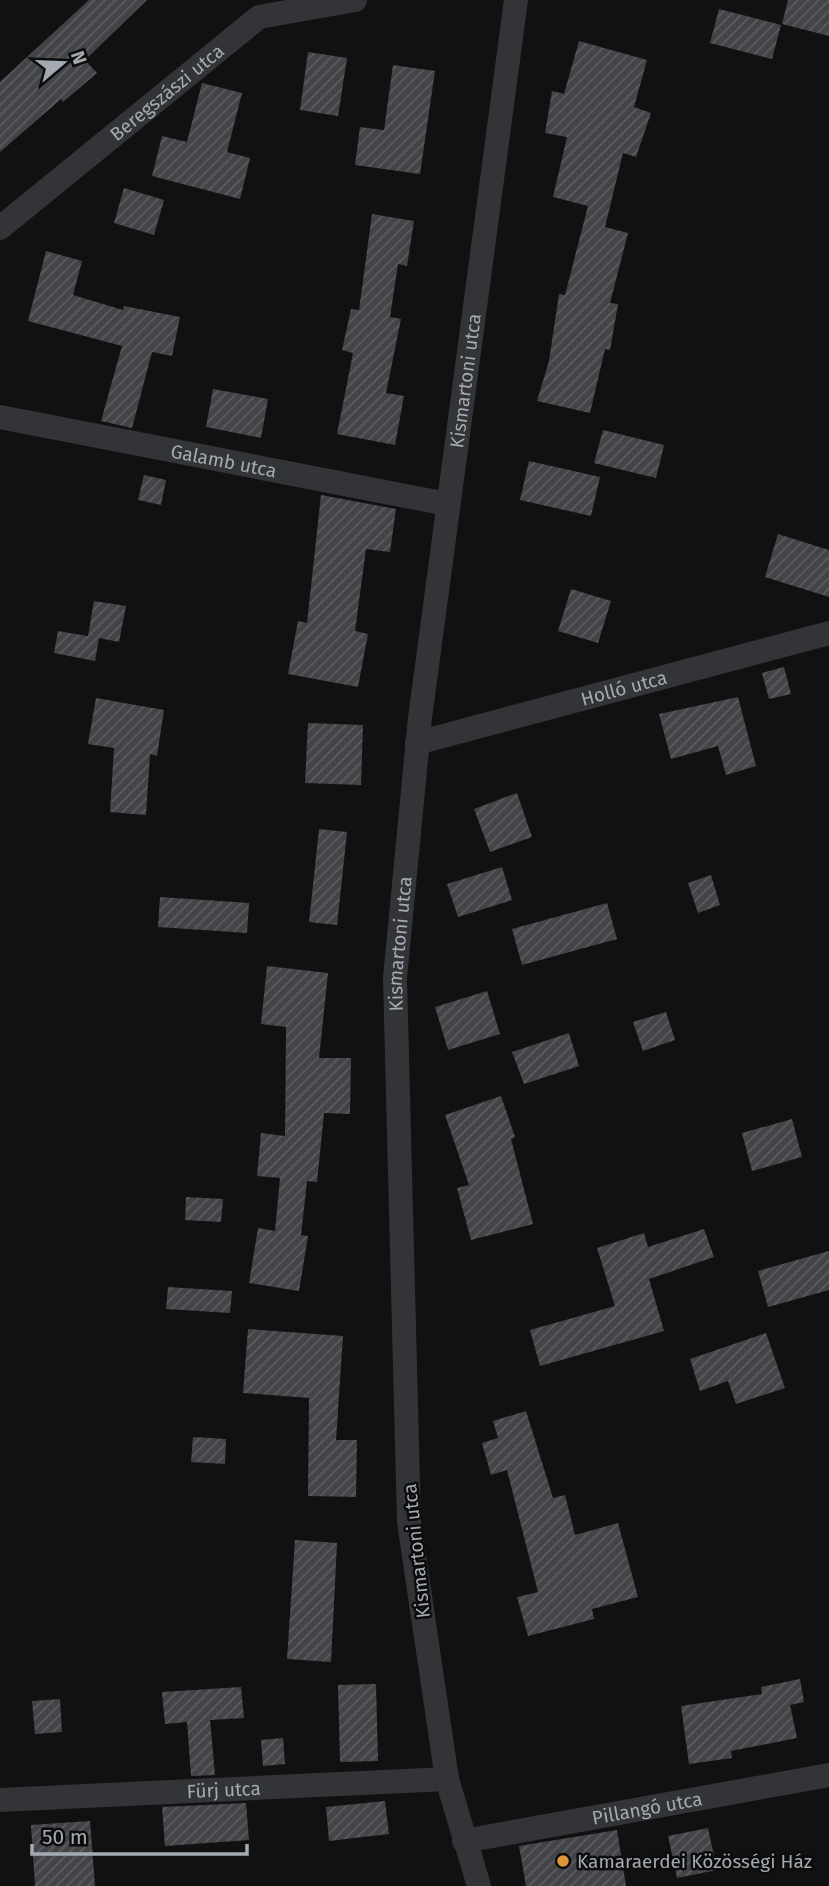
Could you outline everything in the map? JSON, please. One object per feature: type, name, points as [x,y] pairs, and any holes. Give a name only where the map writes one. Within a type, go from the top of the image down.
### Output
[{"type":"street","name":"Beregszászi utca","points":[[0,228],[259,17],[355,0]]},
{"type":"street","name":"Kismartoni utca","points":[[479,1886],[447,1779],[408,1513],[396,978],[417,743],[516,0]]},
{"type":"street","name":"Galamb utca","points":[[0,417],[447,504]]},
{"type":"street","name":"Holló utca","points":[[417,743],[829,633]]},
{"type":"street","name":"Pillangó utca","points":[[464,1841],[829,1775]]},
{"type":"street","name":"Fürj utca","points":[[0,1800],[447,1779]]},
{"type":"building","points":[[89,0],[147,0],[85,60],[97,73],[63,102],[61,99],[0,152],[0,82]]},
{"type":"building","points":[[788,0],[829,0],[829,36],[782,24]]},
{"type":"building","points":[[719,9],[781,25],[772,59],[710,43]]},
{"type":"building","points":[[579,41],[647,60],[634,107],[651,113],[636,157],[623,153],[605,227],[628,233],[610,303],[618,304],[610,350],[605,349],[590,413],[537,401],[549,361],[559,294],[565,295],[588,206],[553,197],[567,137],[545,133],[552,91],[564,94]]},
{"type":"building","points":[[308,52],[347,58],[338,116],[300,110]]},
{"type":"building","points":[[393,65],[435,71],[420,174],[355,165],[360,127],[384,130]]},
{"type":"building","points":[[202,83],[242,93],[227,152],[250,158],[240,199],[152,176],[162,136],[187,142]]},
{"type":"building","points":[[124,188],[164,200],[154,235],[114,223]]},
{"type":"building","points":[[372,214],[414,221],[407,266],[398,264],[390,317],[401,319],[386,393],[404,396],[395,445],[337,434],[353,353],[342,350],[351,309],[359,310]]},
{"type":"building","points":[[46,251],[82,261],[73,295],[123,310],[124,306],[180,317],[172,356],[152,352],[132,428],[101,421],[122,346],[28,321]]},
{"type":"building","points":[[213,389],[268,399],[261,438],[206,427]]},
{"type":"building","points":[[603,430],[664,445],[656,478],[594,463]]},
{"type":"building","points":[[529,461],[600,477],[591,516],[520,500]]},
{"type":"building","points":[[144,475],[166,480],[161,505],[138,500]]},
{"type":"building","points":[[321,495],[396,509],[390,552],[366,549],[355,631],[368,634],[358,687],[288,674],[298,621],[307,623]]},
{"type":"building","points":[[778,534],[829,550],[829,597],[765,577]]},
{"type":"building","points":[[571,589],[611,601],[598,643],[558,631]]},
{"type":"building","points":[[94,601],[126,606],[119,642],[99,638],[95,661],[54,653],[58,631],[88,636]]},
{"type":"building","points":[[784,667],[791,694],[769,699],[762,673]]},
{"type":"building","points":[[738,697],[756,766],[726,775],[718,746],[671,759],[659,714]]},
{"type":"building","points":[[96,698],[164,710],[157,756],[150,754],[146,815],[110,812],[114,748],[88,744]]},
{"type":"building","points":[[308,723],[363,725],[361,785],[305,783]]},
{"type":"building","points":[[517,793],[532,837],[490,852],[474,809]]},
{"type":"building","points":[[319,829],[347,832],[337,925],[309,922]]},
{"type":"building","points":[[502,867],[512,900],[458,917],[447,884]]},
{"type":"building","points":[[711,875],[720,905],[698,913],[688,883]]},
{"type":"building","points":[[160,897],[249,903],[247,933],[158,927]]},
{"type":"building","points":[[607,903],[617,939],[522,965],[512,929]]},
{"type":"building","points":[[267,966],[328,973],[319,1058],[351,1058],[350,1114],[324,1113],[317,1182],[307,1181],[301,1235],[308,1236],[299,1291],[249,1283],[258,1228],[275,1231],[280,1178],[257,1176],[261,1133],[285,1136],[286,1027],[261,1024]]},
{"type":"building","points":[[487,991],[500,1034],[448,1050],[435,1007]]},
{"type":"building","points":[[666,1012],[675,1040],[643,1051],[633,1022]]},
{"type":"building","points":[[569,1033],[579,1066],[524,1084],[512,1052]]},
{"type":"building","points":[[501,1096],[515,1137],[511,1139],[533,1224],[471,1240],[457,1188],[469,1185],[445,1115]]},
{"type":"building","points":[[792,1119],[802,1157],[752,1171],[742,1133]]},
{"type":"building","points":[[186,1197],[223,1199],[221,1222],[185,1220]]},
{"type":"building","points":[[704,1229],[714,1257],[649,1279],[664,1331],[540,1366],[530,1330],[615,1306],[597,1248],[644,1233],[648,1247]]},
{"type":"building","points":[[829,1251],[829,1290],[768,1307],[758,1271]]},
{"type":"building","points":[[168,1287],[232,1291],[230,1313],[166,1309]]},
{"type":"building","points":[[248,1329],[343,1336],[336,1440],[357,1440],[356,1497],[308,1496],[309,1398],[243,1393]]},
{"type":"building","points":[[766,1333],[785,1388],[736,1404],[728,1381],[700,1391],[690,1359]]},
{"type":"building","points":[[526,1411],[553,1498],[565,1495],[575,1535],[618,1523],[638,1597],[592,1609],[594,1619],[528,1636],[517,1597],[538,1592],[507,1470],[491,1475],[482,1443],[498,1438],[493,1421]]},
{"type":"building","points":[[193,1437],[226,1439],[225,1464],[191,1462]]},
{"type":"building","points":[[295,1540],[337,1543],[331,1662],[287,1659]]},
{"type":"building","points":[[800,1679],[804,1702],[790,1705],[797,1738],[731,1751],[732,1758],[689,1764],[681,1706],[762,1694],[761,1687]]},
{"type":"building","points":[[376,1684],[378,1761],[340,1762],[338,1685]]},
{"type":"building","points":[[241,1687],[244,1718],[210,1720],[215,1775],[191,1776],[187,1722],[165,1724],[162,1692]]},
{"type":"building","points":[[60,1699],[62,1732],[35,1734],[32,1701]]},
{"type":"building","points":[[283,1738],[285,1764],[263,1766],[261,1740]]},
{"type":"building","points":[[385,1801],[389,1834],[329,1841],[326,1807]]},
{"type":"building","points":[[246,1803],[249,1840],[165,1846],[162,1807]]},
{"type":"building","points":[[90,1821],[95,1886],[35,1886],[31,1825]]},
{"type":"building","points":[[708,1828],[717,1870],[677,1878],[668,1836]]},
{"type":"building","points":[[617,1830],[626,1886],[526,1886],[519,1846]]},
{"type":"place","name":"Kamaraerdei Közösségi Ház","points":[[563,1861]]}]
